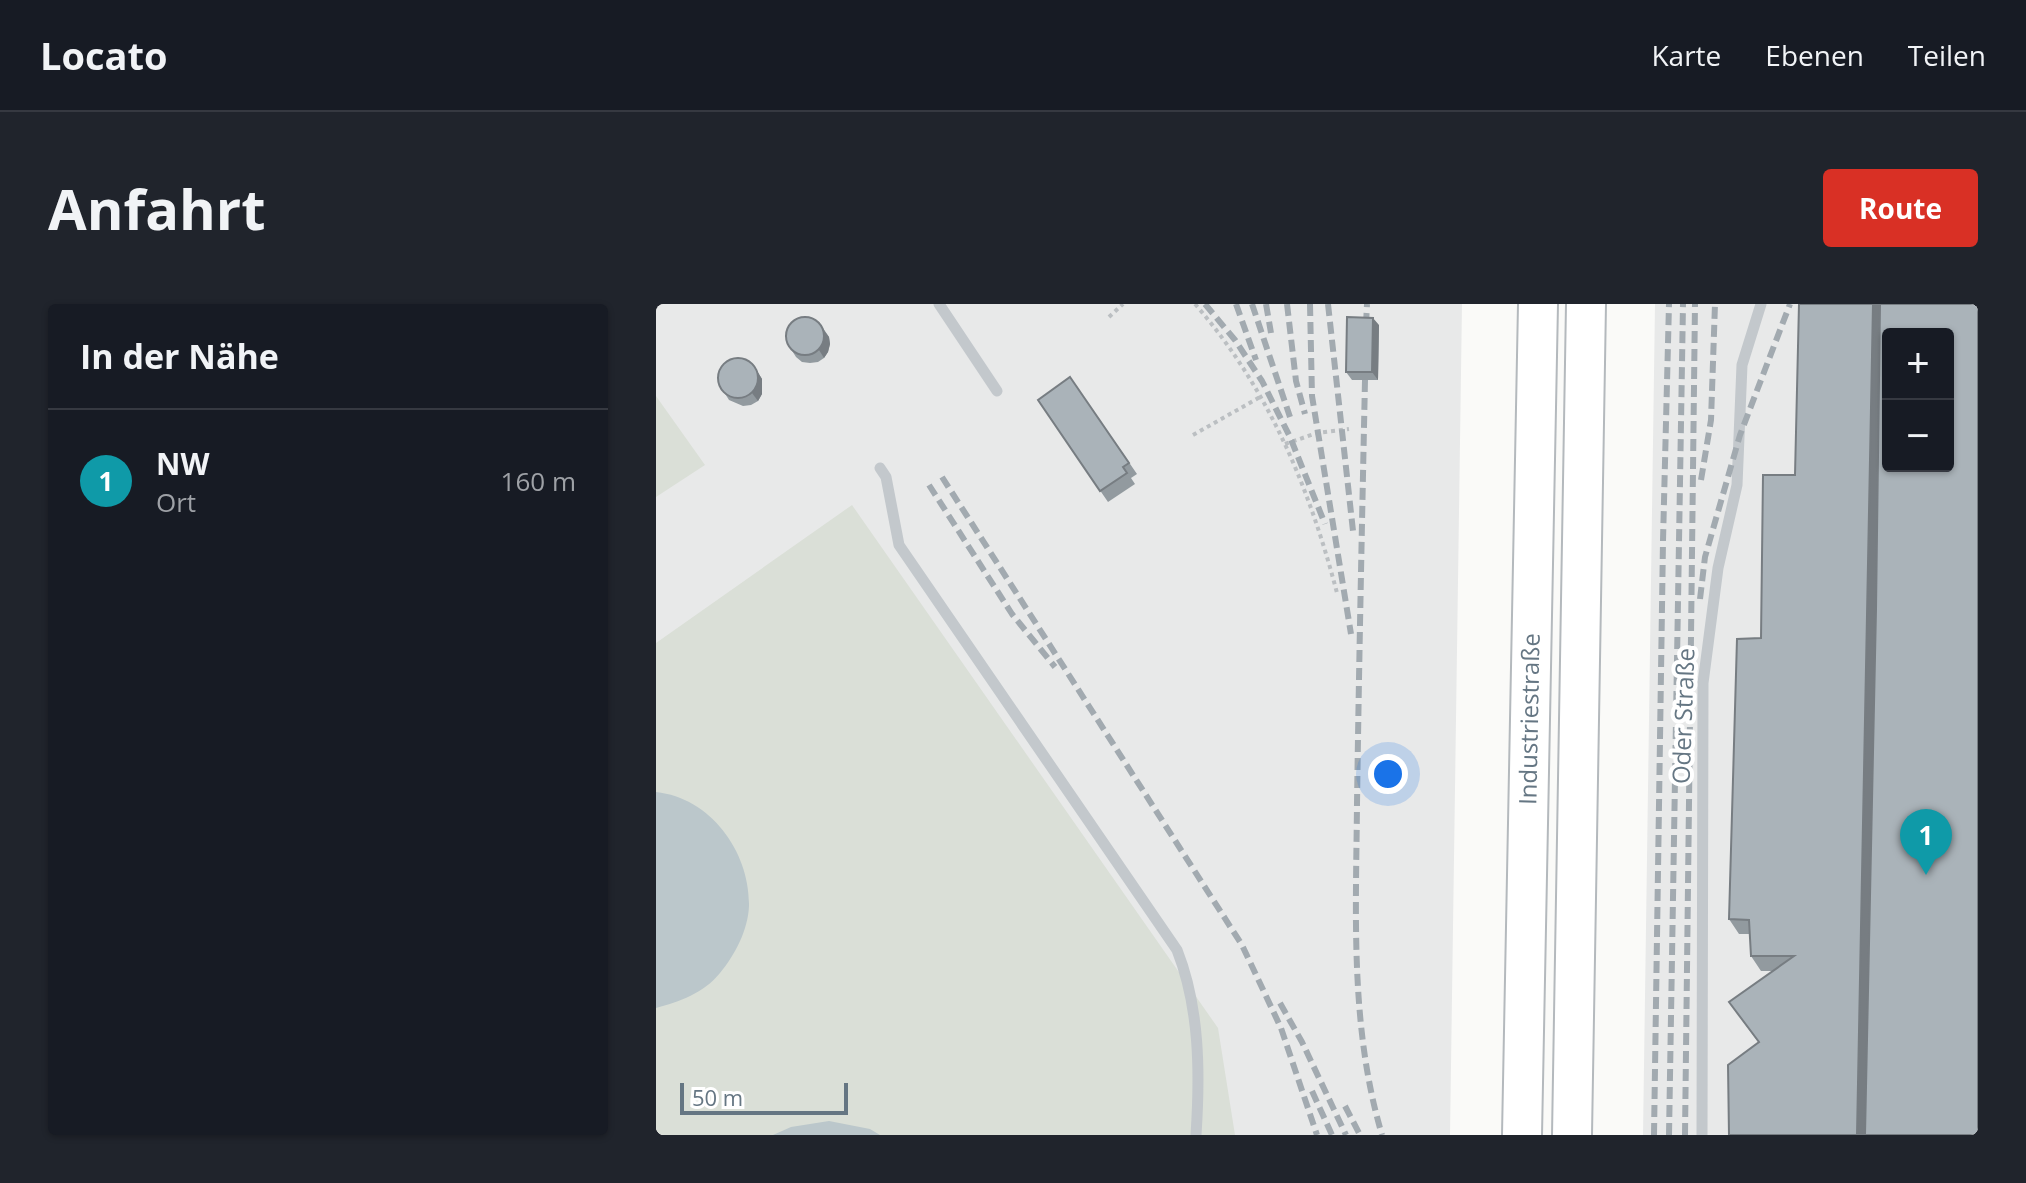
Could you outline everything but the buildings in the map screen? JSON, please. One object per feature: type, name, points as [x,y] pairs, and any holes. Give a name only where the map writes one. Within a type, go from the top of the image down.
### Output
[{"type":"highway","name":"Industriestraße","points":[[1522,1135],[1538,304]]},
{"type":"highway","name":"Industriestraße","points":[[1572,1135],[1586,304]]},
{"type":"lane","points":[[939,304],[997,391]]},
{"type":"lane","name":"Oder Straße","points":[[1702,1135],[1703,683],[1718,568],[1737,485],[1742,365],[1761,304]]},
{"type":"lane","points":[[880,468],[886,477],[899,545],[1177,950],[1185,971],[1195,1022],[1196,1135]]},
{"type":"path","points":[[1109,317],[1123,304]]},
{"type":"path","points":[[1195,304],[1249,374],[1262,396],[1308,498],[1337,593]]},
{"type":"path","points":[[1193,435],[1262,396]]},
{"type":"path","points":[[1285,444],[1317,433],[1349,429]]},
{"type":"shaded area","points":[[656,304],[1462,304],[1450,1135],[656,1135]]},
{"type":"shaded area","points":[[1655,304],[1978,304],[1978,1135],[1643,1135]]},
{"type":"shaded area","points":[[656,396],[705,465],[656,497]]},
{"type":"shaded area","points":[[852,505],[1218,1028],[1235,1135],[656,1135],[656,643]]},
{"type":"shaded area","points":[[656,792],[676,796],[694,805],[724,831],[743,866],[749,906],[740,942],[720,973],[691,996],[656,1008]]},
{"type":"shaded area","points":[[829,1121],[870,1129],[880,1135],[773,1135],[791,1127]]},
{"type":"railway","points":[[1205,304],[1235,340],[1262,381],[1290,437],[1325,524]]},
{"type":"railway","points":[[1236,304],[1256,360]]},
{"type":"railway","points":[[1252,304],[1290,417]]},
{"type":"railway","points":[[1266,304],[1271,333]]},
{"type":"railway","points":[[1287,304],[1296,381],[1305,414]]},
{"type":"railway","points":[[1310,304],[1312,396],[1351,634]]},
{"type":"railway","points":[[1328,304],[1353,531]]},
{"type":"railway","points":[[1366,325],[1367,304]]},
{"type":"railway","points":[[1654,1135],[1669,304]]},
{"type":"railway","points":[[1669,1135],[1683,304]]},
{"type":"railway","points":[[1685,1135],[1695,304]]},
{"type":"railway","points":[[1701,480],[1711,420],[1715,304]]},
{"type":"railway","points":[[1700,599],[1705,557],[1740,435],[1790,304]]},
{"type":"railway","points":[[1365,380],[1356,929],[1364,1053],[1382,1135]]},
{"type":"railway","points":[[942,477],[1242,945],[1281,1028],[1317,1135]]},
{"type":"railway","points":[[929,485],[1012,614],[1055,667]]},
{"type":"railway","points":[[1280,1003],[1346,1135]]},
{"type":"railway","points":[[1312,1091],[1332,1135]]},
{"type":"railway","points":[[1345,1106],[1360,1135]]},
{"type":"place","name":"NW","points":[[1926,875]]}]
